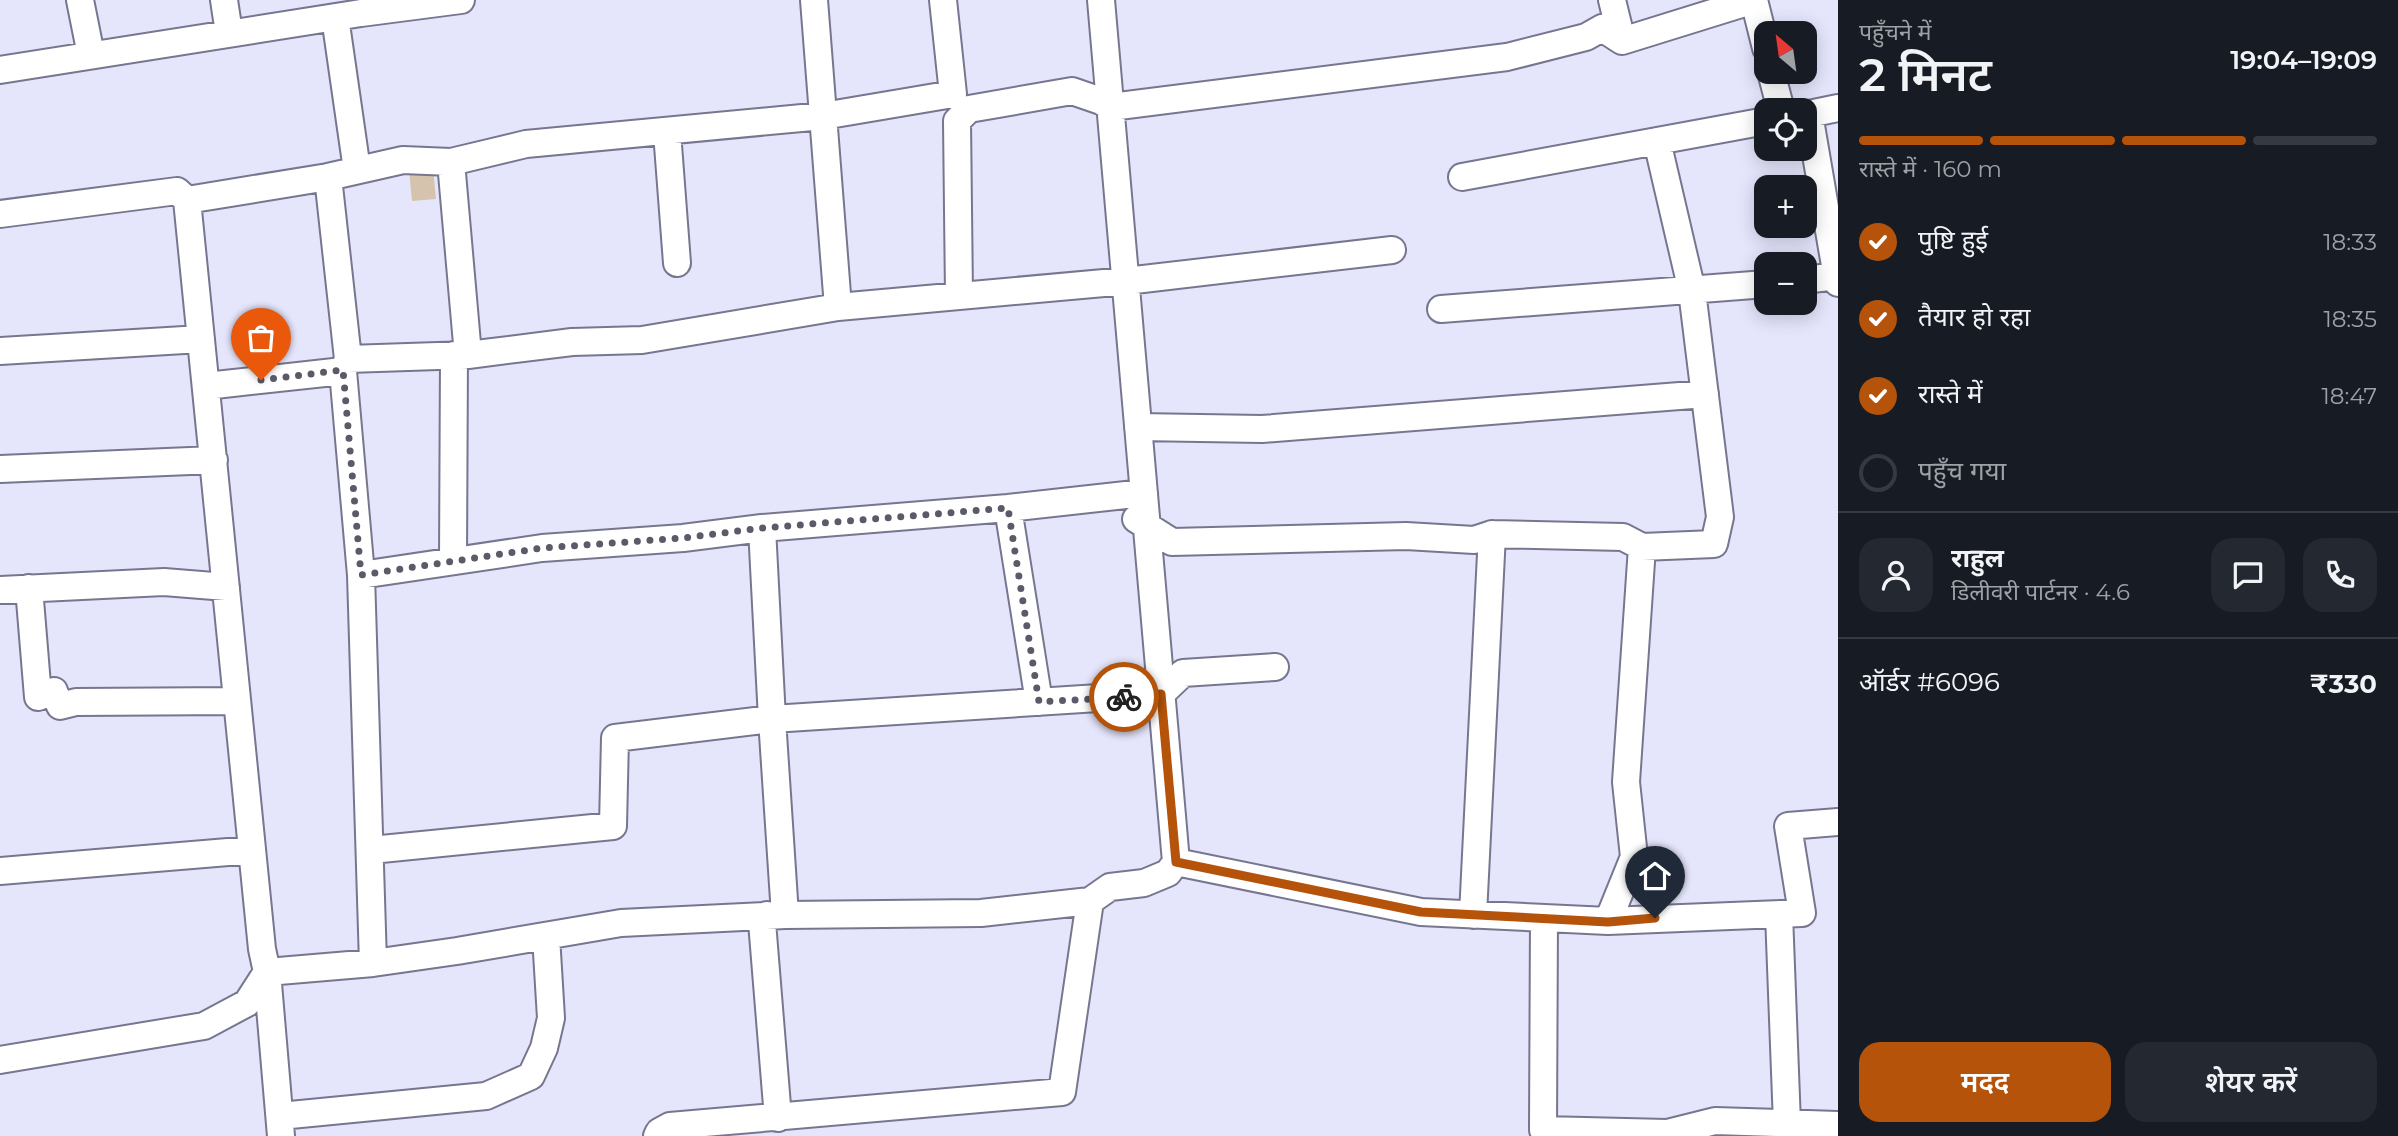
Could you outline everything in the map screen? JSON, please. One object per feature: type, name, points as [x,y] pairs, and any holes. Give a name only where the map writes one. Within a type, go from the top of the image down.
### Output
[{"type":"street","points":[[80,0],[91,55]]},
{"type":"street","points":[[224,0],[229,33]]},
{"type":"street","points":[[0,70],[352,10],[461,0]]},
{"type":"street","points":[[814,0],[838,307]]},
{"type":"street","points":[[187,200],[328,177],[403,160],[452,162],[526,144],[823,116],[953,94],[943,0]]},
{"type":"street","points":[[267,972],[373,963],[621,923],[776,915],[981,914],[1090,901],[1110,887],[1144,883],[1168,873],[1176,862],[1161,694],[1141,522],[1144,493],[1101,0]]},
{"type":"street","points":[[1612,0],[1622,41]]},
{"type":"street","points":[[1622,41],[1754,0],[1759,21]]},
{"type":"street","points":[[352,10],[357,170]]},
{"type":"street","points":[[959,296],[957,121],[969,109],[1072,91],[1111,107],[1507,57],[1586,37],[1602,28],[1622,41]]},
{"type":"street","points":[[1817,112],[1838,108]]},
{"type":"street","points":[[1462,177],[1754,123]]},
{"type":"street","points":[[667,132],[677,263]]},
{"type":"street","points":[[1141,522],[1172,542],[1406,536],[1474,540],[1492,534],[1623,537],[1642,547],[1714,544],[1720,517],[1692,291],[1657,141]]},
{"type":"street","points":[[1816,161],[1838,278],[1817,279]]},
{"type":"street","points":[[452,162],[461,355],[453,560]]},
{"type":"street","points":[[328,177],[361,575],[373,963]]},
{"type":"street","points":[[0,214],[177,191],[187,200],[281,1126],[486,1096],[531,1076],[544,1048],[551,1018],[546,936]]},
{"type":"street","points":[[206,386],[345,365],[572,342],[642,340],[838,307],[1126,281],[1392,250]]},
{"type":"street","points":[[1441,309],[1754,285]]},
{"type":"street","points":[[0,351],[201,339]]},
{"type":"street","points":[[1138,427],[1262,429],[1705,394]]},
{"type":"street","points":[[0,469],[214,460]]},
{"type":"street","points":[[361,575],[542,548],[683,538],[762,528],[1008,508],[1144,493]]},
{"type":"street","points":[[1008,508],[1039,702]]},
{"type":"street","points":[[762,528],[772,719],[776,915]]},
{"type":"street","points":[[1473,915],[1492,534]]},
{"type":"street","points":[[1608,922],[1634,857],[1626,782],[1642,547]]},
{"type":"street","points":[[0,590],[164,582],[226,587]]},
{"type":"street","points":[[29,588],[38,697],[54,691],[60,706],[76,702],[237,701]]},
{"type":"street","points":[[371,850],[613,826],[615,738],[772,719],[1161,694],[1183,673],[1275,667]]},
{"type":"street","points":[[1176,862],[1421,912],[1608,922],[1802,913],[1788,826],[1838,822]]},
{"type":"street","points":[[0,871],[252,850]]},
{"type":"street","points":[[657,1136],[670,1126],[1062,1092],[1090,901]]},
{"type":"street","points":[[1779,914],[1787,1124]]},
{"type":"street","points":[[776,915],[762,922],[778,1118]]},
{"type":"street","points":[[1544,918],[1543,1130],[1667,1133],[1787,1124],[1838,1125]]},
{"type":"street","points":[[0,1060],[204,1026],[247,1003],[267,972]]},
{"type":"building","points":[[433,168],[436,199],[412,201],[409,170]]},
{"type":"way so far","points":[[261,380],[343,370],[362,560],[361,575],[542,548],[1008,508],[1039,702],[1124,697]]},
{"type":"route","points":[[1124,697],[1161,694],[1176,862],[1421,912],[1608,922],[1655,918]]}]
